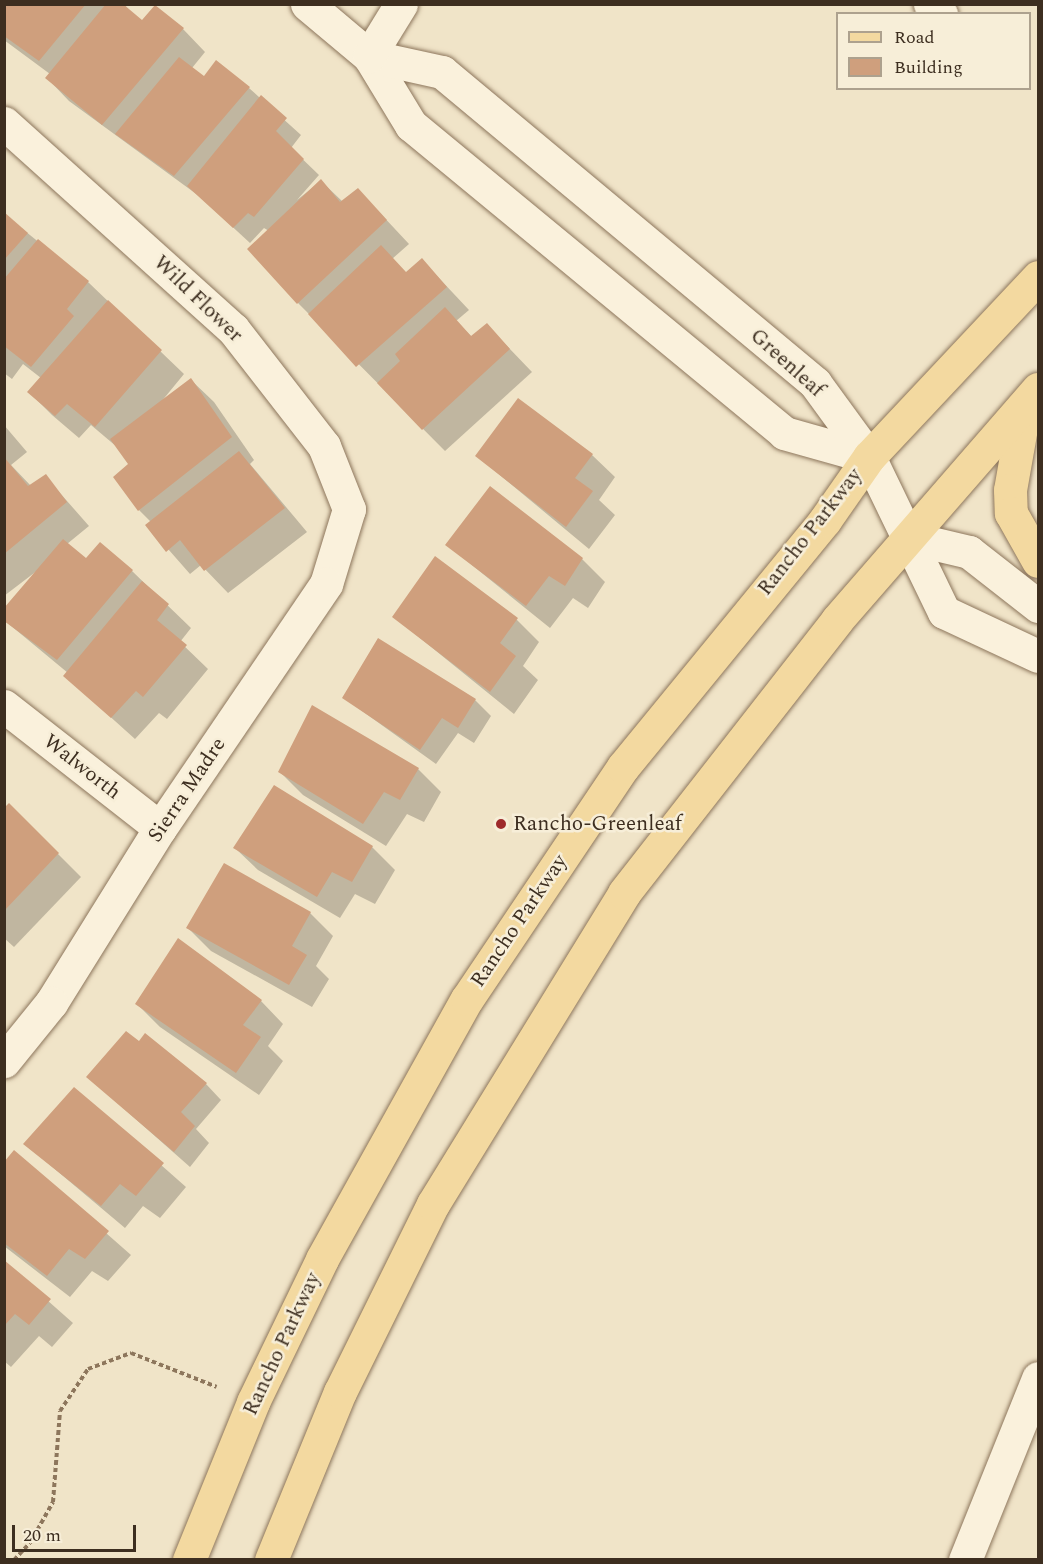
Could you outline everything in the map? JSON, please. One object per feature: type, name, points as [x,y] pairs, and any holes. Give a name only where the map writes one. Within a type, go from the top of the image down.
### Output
[{"type":"main road","name":"Rancho Parkway","points":[[189,1560],[253,1402],[322,1259],[466,999],[622,767],[825,520],[869,457],[1038,277]]},
{"type":"main road","points":[[271,1560],[332,1412],[433,1204],[531,1040],[624,893],[906,537],[1032,397]]},
{"type":"main road","points":[[1032,397],[1010,490],[1011,513],[1038,561]]},
{"type":"street","name":"Greenleaf","points":[[307,4],[369,56],[411,125],[784,433],[869,457]]},
{"type":"street","points":[[369,56],[401,4]]},
{"type":"street","name":"Greenleaf","points":[[369,56],[441,72],[815,384],[869,457]]},
{"type":"street","name":"Wild Flower","points":[[4,123],[233,328],[324,446],[349,508]]},
{"type":"street","points":[[869,457],[944,612],[1038,656]]},
{"type":"street","name":"Sierra Madre","points":[[4,1061],[51,1003],[160,828],[326,584],[349,508]]},
{"type":"street","points":[[906,537],[969,552],[1038,606]]},
{"type":"street","name":"Walworth","points":[[4,706],[160,828]]},
{"type":"street","points":[[965,1560],[1038,1378]]},
{"type":"path","points":[[14,1560],[30,1543],[52,1502],[60,1411],[88,1369],[131,1353],[253,1402]]},
{"type":"building","points":[[4,4],[86,4],[39,61],[4,36]]},
{"type":"building","points":[[106,4],[123,4],[142,20],[155,5],[184,28],[102,125],[45,78]]},
{"type":"building","points":[[179,57],[204,76],[216,60],[250,87],[174,176],[115,134]]},
{"type":"building","points":[[261,95],[287,118],[276,131],[304,159],[254,217],[248,213],[233,228],[187,186]]},
{"type":"building","points":[[321,179],[340,202],[358,188],[387,220],[297,304],[247,249]]},
{"type":"building","points":[[4,212],[28,233],[4,260]]},
{"type":"building","points":[[38,239],[89,281],[67,309],[74,316],[31,367],[4,346],[4,279]]},
{"type":"building","points":[[381,245],[406,272],[422,258],[447,287],[356,367],[308,314]]},
{"type":"building","points":[[108,300],[162,350],[95,427],[67,404],[55,416],[27,392]]},
{"type":"building","points":[[445,307],[471,336],[487,323],[510,349],[422,430],[377,383],[400,361],[395,354]]},
{"type":"building","points":[[191,378],[232,437],[138,511],[113,477],[128,464],[110,439]]},
{"type":"building","points":[[518,398],[593,454],[575,478],[593,491],[566,527],[475,456]]},
{"type":"building","points":[[239,451],[285,508],[204,571],[180,540],[166,552],[145,525]]},
{"type":"building","points":[[4,457],[28,486],[46,474],[67,502],[4,554]]},
{"type":"building","points":[[490,486],[583,558],[565,586],[549,576],[526,606],[445,545]]},
{"type":"building","points":[[63,539],[86,558],[100,542],[133,570],[57,660],[4,621],[4,608]]},
{"type":"building","points":[[435,556],[518,618],[500,643],[516,656],[490,692],[392,617]]},
{"type":"building","points":[[142,581],[169,604],[157,620],[187,645],[143,697],[136,691],[111,718],[63,676]]},
{"type":"building","points":[[378,638],[476,699],[458,728],[442,718],[420,750],[342,698]]},
{"type":"building","points":[[312,705],[419,768],[400,800],[384,792],[363,824],[278,772]]},
{"type":"building","points":[[274,785],[373,846],[352,882],[332,872],[317,897],[233,848]]},
{"type":"building","points":[[9,803],[59,853],[4,911],[4,808]]},
{"type":"building","points":[[224,863],[311,912],[292,946],[307,955],[289,985],[186,928]]},
{"type":"building","points":[[178,938],[262,1000],[243,1025],[261,1037],[236,1073],[135,1004]]},
{"type":"building","points":[[126,1031],[139,1041],[145,1033],[207,1083],[181,1112],[195,1126],[174,1152],[86,1077]]},
{"type":"building","points":[[74,1087],[164,1163],[136,1196],[120,1184],[101,1206],[23,1144]]},
{"type":"building","points":[[14,1150],[109,1231],[85,1259],[69,1249],[47,1276],[4,1243],[4,1162]]},
{"type":"building","points":[[4,1260],[51,1299],[29,1325],[15,1314],[4,1326]]},
{"type":"place","name":"Rancho-Greenleaf","points":[[501,824]]}]
